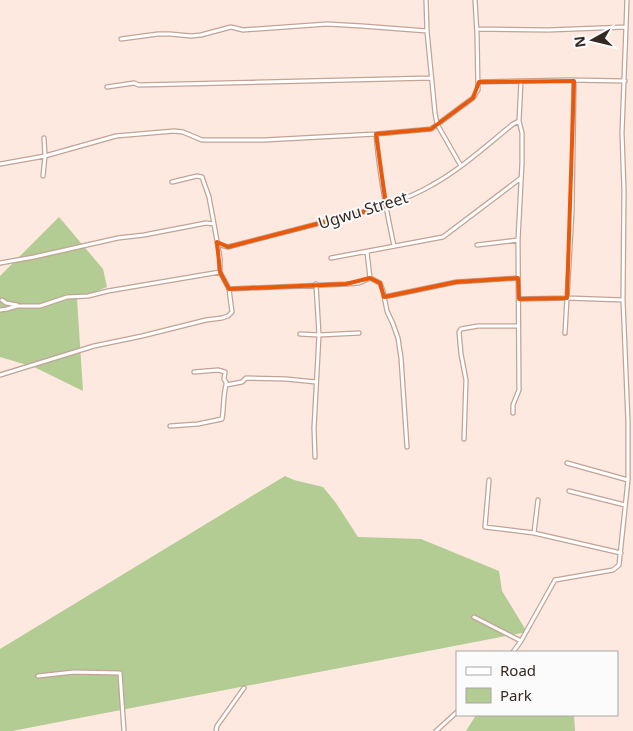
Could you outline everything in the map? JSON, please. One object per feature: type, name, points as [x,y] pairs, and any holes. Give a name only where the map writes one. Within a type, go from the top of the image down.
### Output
[{"type":"street","points":[[426,0],[431,78],[437,124],[461,166]]},
{"type":"street","points":[[0,164],[45,156],[116,136],[174,131],[183,132],[202,140],[264,140],[431,129],[473,98],[478,90],[475,0]]},
{"type":"street","points":[[514,651],[521,642],[555,580],[616,569],[619,565],[628,480],[628,422],[623,300],[624,191],[622,133],[627,0]]},
{"type":"street","points":[[121,39],[158,34],[201,35],[231,27],[243,30],[326,24],[427,31]]},
{"type":"street","points":[[477,29],[548,30],[626,27]]},
{"type":"street","points":[[107,86],[134,83],[139,85],[226,84],[264,81],[431,78]]},
{"type":"street","points":[[565,333],[572,212],[574,80]]},
{"type":"street","points":[[513,413],[519,390],[518,240],[522,81]]},
{"type":"street","points":[[479,82],[624,81]]},
{"type":"street","name":"Ugwu Street","points":[[216,242],[228,247],[386,206],[433,185],[461,166],[513,124],[520,121]]},
{"type":"street","points":[[376,134],[378,162],[394,246]]},
{"type":"street","points":[[42,176],[45,156],[44,138]]},
{"type":"street","points":[[0,375],[102,344],[222,318],[232,312],[229,288],[220,272],[220,258],[209,197],[202,177],[197,176],[172,182]]},
{"type":"street","points":[[331,258],[443,237],[521,178]]},
{"type":"street","points":[[0,263],[118,238],[206,223],[214,224]]},
{"type":"street","points":[[477,245],[518,240]]},
{"type":"street","points":[[367,252],[370,278]]},
{"type":"street","points":[[2,300],[8,304],[40,306],[66,297],[88,296],[220,272]]},
{"type":"street","points":[[229,288],[359,282],[370,278],[380,283],[387,312],[398,338],[407,447]]},
{"type":"street","points":[[384,298],[456,282],[518,278]]},
{"type":"street","points":[[315,457],[314,428],[319,335],[316,284]]},
{"type":"street","points":[[12,299],[16,305]]},
{"type":"street","points":[[519,299],[623,300]]},
{"type":"street","points":[[0,310],[16,305]]},
{"type":"street","points":[[464,439],[466,380],[459,332],[461,329],[478,326],[518,326]]},
{"type":"street","points":[[300,334],[359,333]]},
{"type":"street","points":[[170,426],[198,424],[222,419],[226,385],[224,379],[225,372],[218,370],[194,372]]},
{"type":"street","points":[[226,385],[242,382],[246,378],[316,382]]},
{"type":"street","points":[[567,463],[628,480]]},
{"type":"street","points":[[489,480],[485,527],[534,533],[621,553]]},
{"type":"street","points":[[569,491],[625,505]]},
{"type":"street","points":[[534,533],[538,500]]},
{"type":"street","points":[[474,617],[521,642]]},
{"type":"street","points":[[38,676],[74,672],[120,673],[124,731]]},
{"type":"street","points":[[216,731],[217,726],[244,688]]},
{"type":"street","points":[[436,731],[456,713]]},
{"type":"highlighted area","points":[[574,81],[567,298],[519,299],[518,278],[456,282],[384,297],[380,283],[370,278],[346,284],[229,289],[220,272],[217,242],[228,247],[386,206],[376,134],[431,129],[473,98],[479,82]]},
{"type":"green space","points":[[59,217],[103,269],[107,287],[77,299],[83,391],[34,367],[0,357],[0,276]]},
{"type":"green space","points":[[285,476],[323,487],[358,537],[421,539],[499,571],[502,591],[527,632],[12,731],[0,731],[0,649]]},
{"type":"green space","points":[[475,716],[574,716],[575,731],[466,731]]}]
